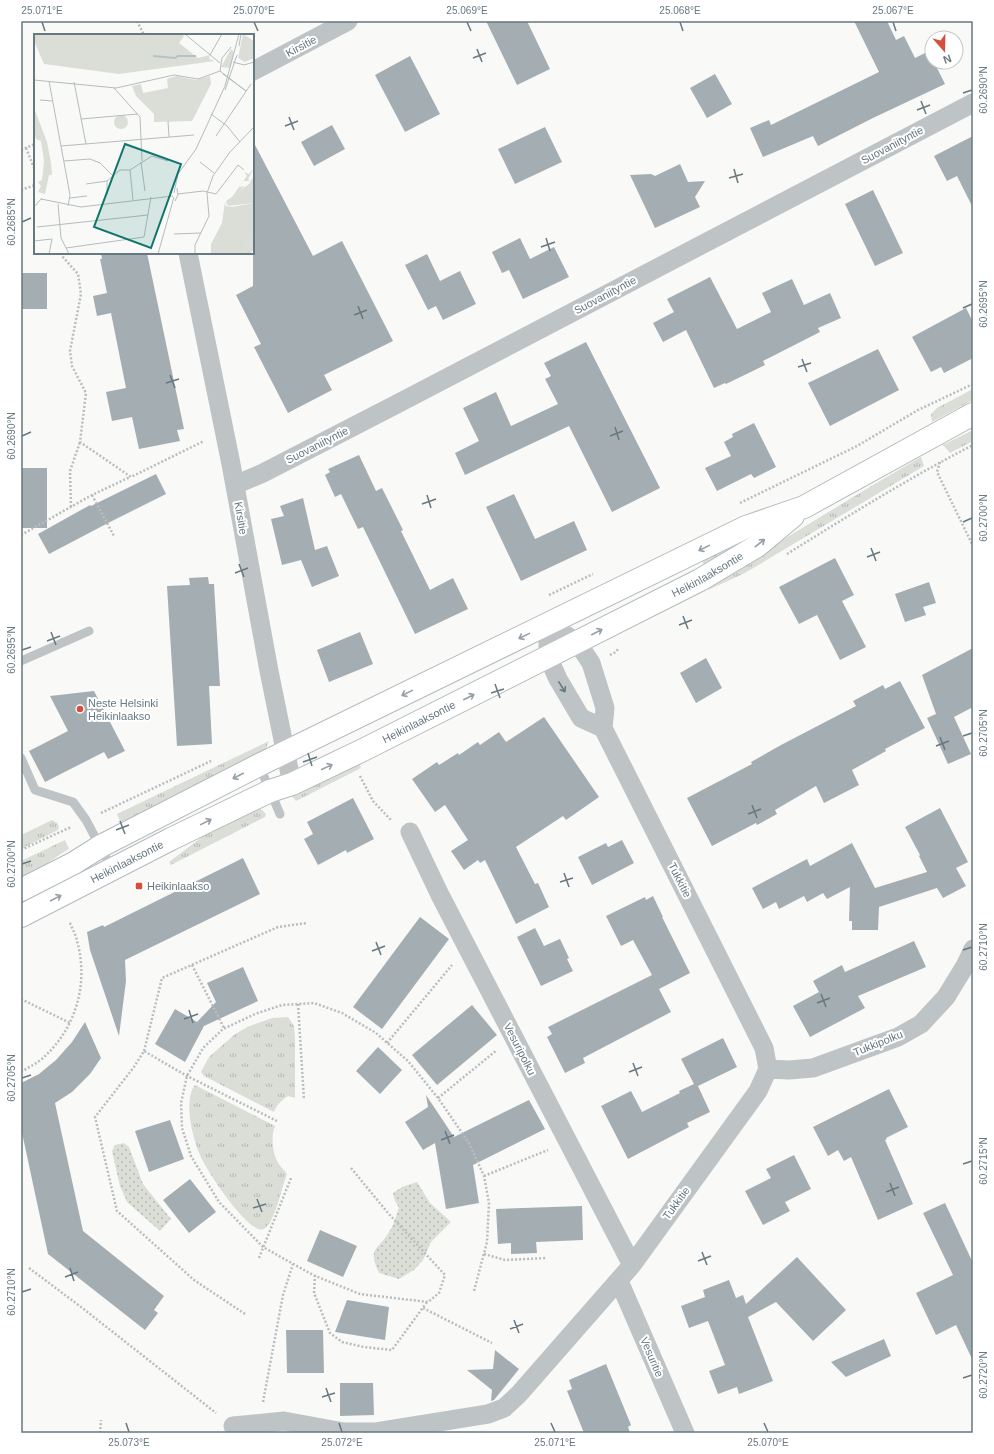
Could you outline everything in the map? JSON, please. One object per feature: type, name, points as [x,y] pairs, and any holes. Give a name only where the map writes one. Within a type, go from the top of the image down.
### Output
[{"type":"main road","name":"Heikinlaaksontie","points":[[21,890],[74,863],[101,846],[285,752],[746,528],[804,507],[973,414]]},
{"type":"main road","name":"Heikinlaaksontie","points":[[21,916],[112,868],[270,791],[292,784],[370,746],[700,580],[757,546],[804,507]]},
{"type":"street","name":"Kirsitie","points":[[254,70],[348,21]]},
{"type":"street","name":"Suovaniityntie","points":[[235,485],[263,473],[395,405],[973,103]]},
{"type":"street","name":"Kirsitie","points":[[188,254],[235,485],[292,784]]},
{"type":"street","points":[[548,624],[577,642],[591,663],[605,708],[603,728],[582,718],[558,680],[548,657],[548,624]]},
{"type":"street","name":"Tukkitie","points":[[233,1426],[284,1421],[344,1432],[376,1432],[488,1414],[504,1408],[519,1394],[632,1265],[758,1091],[768,1069],[764,1048],[603,728]]},
{"type":"street","name":"Vesuripolku","points":[[410,832],[467,947],[632,1265]]},
{"type":"street","name":"Tukkipolku","points":[[768,1069],[789,1070],[813,1068],[904,1034],[921,1024],[946,997],[965,966],[973,949]]},
{"type":"street","name":"Vesuritie","points":[[619,1281],[685,1433]]},
{"type":"lane","points":[[21,661],[89,631]]},
{"type":"lane","points":[[21,758],[35,790],[74,802],[101,846],[112,868]]},
{"type":"lane","points":[[259,765],[280,814]]},
{"type":"path","points":[[137,21],[144,34]]},
{"type":"path","points":[[21,150],[34,144]]},
{"type":"path","points":[[26,148],[34,168]]},
{"type":"path","points":[[21,190],[34,185]]},
{"type":"path","points":[[61,254],[78,274],[81,294],[70,351],[72,366],[86,393],[80,442],[70,471],[71,506]]},
{"type":"path","points":[[21,535],[92,495],[211,438]]},
{"type":"path","points":[[80,442],[131,477]]},
{"type":"path","points":[[940,462],[937,472],[973,546]]},
{"type":"path","points":[[92,495],[114,536]]},
{"type":"path","points":[[21,850],[215,760]]},
{"type":"path","points":[[359,774],[373,801],[392,821],[410,832]]},
{"type":"path","points":[[21,1072],[43,1058],[59,1041],[70,1023],[80,997],[81,968],[77,942],[69,922]]},
{"type":"path","points":[[245,1314],[194,1280],[117,1211],[95,1117],[144,1051],[162,978],[278,927],[307,923]]},
{"type":"path","points":[[387,1043],[467,947]]},
{"type":"path","points":[[192,965],[224,1028]]},
{"type":"path","points":[[21,999],[70,1023]]},
{"type":"path","points":[[428,1302],[360,1294],[315,1275],[262,1247],[219,1202],[191,1156],[182,1128],[181,1103],[187,1076],[203,1048],[224,1028],[255,1014],[282,1006],[314,1003],[342,1013],[376,1033],[408,1061],[438,1098],[469,1143],[484,1176],[489,1203],[487,1242],[474,1292]]},
{"type":"path","points":[[298,1004],[304,1100]]},
{"type":"path","points":[[438,1098],[514,1036]]},
{"type":"path","points":[[144,1051],[187,1076],[276,1121]]},
{"type":"path","points":[[484,1176],[568,1142]]},
{"type":"path","points":[[315,1275],[314,1293],[330,1333],[342,1342],[364,1347],[392,1350],[423,1308],[439,1293],[445,1275],[388,1213],[351,1168]]},
{"type":"path","points":[[259,1258],[262,1247],[291,1178]]},
{"type":"path","points":[[484,1254],[505,1260],[546,1258]]},
{"type":"path","points":[[259,1423],[282,1295],[293,1264]]},
{"type":"path","points":[[29,1268],[233,1426]]},
{"type":"path","points":[[423,1308],[492,1343]]},
{"type":"path","points":[[100,1433],[101,1420]]},
{"type":"green space","points":[[973,389],[973,400],[932,422],[931,414],[937,408]]},
{"type":"green space","points":[[973,430],[973,441],[950,453],[943,445]]},
{"type":"green space","points":[[921,457],[924,466],[745,573],[708,590],[706,585]]},
{"type":"green space","points":[[752,532],[755,537],[706,568],[701,559]]},
{"type":"green space","points":[[269,741],[266,748],[260,755],[121,824],[117,814]]},
{"type":"green space","points":[[357,759],[361,768],[296,801],[290,794]]},
{"type":"green space","points":[[259,807],[266,814],[265,817],[171,865],[169,862],[206,834]]},
{"type":"green space","points":[[52,820],[57,823],[59,827],[58,830],[21,849],[21,835]]},
{"type":"green space","points":[[65,840],[69,849],[21,881],[21,861]]},
{"type":"green space","points":[[288,1017],[294,1026],[295,1098],[288,1096],[276,1107],[274,1112],[204,1076],[201,1072],[209,1057],[234,1035],[247,1027],[272,1018]]},
{"type":"green space","points":[[195,1085],[275,1126],[273,1148],[275,1157],[287,1174],[272,1220],[264,1229],[258,1229],[240,1214],[213,1178],[200,1154],[193,1134],[189,1112],[191,1092]]},
{"type":"green space","points":[[124,1143],[129,1147],[143,1184],[171,1219],[160,1231],[127,1202],[120,1186],[112,1151],[115,1145]]},
{"type":"green space","points":[[417,1182],[430,1203],[451,1222],[431,1242],[423,1260],[414,1270],[399,1279],[379,1273],[374,1254],[375,1250],[391,1229],[399,1208],[393,1193],[402,1187]]},
{"type":"building","points":[[486,21],[527,21],[550,69],[517,85]]},
{"type":"building","points":[[854,21],[887,21],[896,40],[904,36],[915,58],[924,54],[924,70],[938,70],[945,84],[818,146],[813,136],[763,157],[750,128],[769,120],[771,125],[879,72]]},
{"type":"building","points":[[410,56],[440,114],[405,132],[375,75]]},
{"type":"building","points":[[715,74],[732,104],[707,118],[690,88]]},
{"type":"building","points":[[332,125],[345,149],[314,166],[301,142]]},
{"type":"building","points":[[545,127],[562,162],[515,184],[498,149]]},
{"type":"building","points":[[973,136],[973,208],[957,176],[947,181],[934,156]]},
{"type":"building","points":[[254,143],[313,256],[342,241],[393,341],[324,375],[332,390],[288,413],[254,347],[261,344],[236,295],[253,286]]},
{"type":"building","points":[[680,164],[688,182],[705,181],[695,197],[700,207],[655,228],[630,175],[651,174],[655,176]]},
{"type":"building","points":[[873,190],[903,253],[875,266],[845,204]]},
{"type":"building","points":[[520,238],[530,259],[554,247],[569,277],[523,299],[509,270],[502,273],[492,252]]},
{"type":"building","points":[[101,254],[147,254],[184,429],[177,430],[180,441],[139,449],[132,417],[112,421],[106,392],[126,388],[111,313],[97,316],[93,296],[107,293],[100,259],[102,259]]},
{"type":"building","points":[[427,254],[440,281],[460,271],[476,304],[443,320],[436,306],[428,310],[405,265]]},
{"type":"building","points":[[21,273],[47,273],[47,309],[21,309]]},
{"type":"building","points":[[710,277],[737,329],[771,312],[762,293],[792,279],[804,305],[830,293],[841,318],[818,328],[820,332],[763,361],[765,365],[726,384],[725,383],[714,388],[686,330],[663,342],[653,323],[674,312],[667,299]]},
{"type":"building","points":[[966,308],[973,322],[973,358],[944,373],[941,367],[931,372],[912,337]]},
{"type":"building","points":[[586,342],[660,488],[612,512],[569,426],[465,475],[455,453],[479,441],[463,408],[496,392],[511,426],[558,404],[545,379],[551,376],[544,363]]},
{"type":"building","points":[[878,349],[899,390],[830,426],[808,383]]},
{"type":"building","points":[[754,423],[776,467],[754,478],[751,474],[717,491],[705,468],[731,456],[724,442],[733,437],[732,434]]},
{"type":"building","points":[[359,455],[376,491],[382,488],[430,590],[453,578],[468,609],[415,634],[363,527],[358,529],[341,494],[335,497],[325,475],[330,472],[328,469]]},
{"type":"building","points":[[21,468],[47,468],[47,528],[21,528]]},
{"type":"building","points":[[156,474],[166,494],[49,554],[38,534],[90,505],[91,506]]},
{"type":"building","points":[[514,494],[535,539],[574,521],[587,550],[521,581],[486,507]]},
{"type":"building","points":[[303,498],[315,550],[327,546],[339,576],[312,587],[301,560],[282,565],[271,519],[284,516],[280,506]]},
{"type":"building","points":[[835,558],[854,595],[842,601],[866,647],[840,660],[817,615],[799,624],[779,587]]},
{"type":"building","points":[[208,577],[209,584],[214,584],[220,686],[209,686],[212,744],[177,746],[167,586],[190,585],[189,578]]},
{"type":"building","points":[[929,582],[936,603],[923,607],[926,615],[905,622],[895,594]]},
{"type":"building","points":[[360,632],[373,664],[329,682],[317,650]]},
{"type":"building","points":[[973,648],[973,707],[954,717],[971,754],[948,764],[927,718],[936,714],[922,675]]},
{"type":"building","points":[[706,658],[722,688],[696,703],[680,673]]},
{"type":"building","points":[[900,681],[925,728],[885,749],[886,751],[852,770],[859,785],[824,803],[816,786],[775,810],[777,814],[757,825],[756,823],[712,846],[687,798],[752,764],[751,762],[781,745],[856,706],[853,701],[883,685],[885,689]]},
{"type":"building","name":"Neste Helsinki Heikinlaakso","points":[[94,691],[125,751],[108,759],[104,752],[45,782],[29,751],[68,731],[50,696]]},
{"type":"building","points":[[544,717],[599,797],[566,820],[563,816],[516,847],[535,884],[538,883],[549,907],[516,924],[485,860],[480,863],[478,860],[464,870],[451,851],[468,840],[445,805],[435,812],[412,779],[437,762],[439,765],[458,753],[459,755],[478,742],[480,745],[499,732],[506,742]]},
{"type":"building","points":[[353,798],[374,839],[347,853],[346,850],[318,865],[304,839],[313,834],[307,822]]},
{"type":"building","points":[[940,808],[968,862],[956,868],[966,886],[943,898],[937,888],[879,907],[878,930],[852,930],[852,921],[849,921],[850,887],[827,899],[823,893],[807,902],[804,896],[779,909],[776,902],[763,909],[752,888],[807,859],[810,866],[852,843],[875,888],[927,872],[905,827]]},
{"type":"building","points":[[622,840],[634,863],[592,885],[578,857],[606,843],[608,847]]},
{"type":"building","points":[[243,858],[260,894],[125,960],[126,981],[119,1036],[90,950],[87,932],[103,925],[104,927]]},
{"type":"building","points":[[653,896],[690,973],[659,989],[671,1012],[583,1058],[585,1063],[565,1073],[547,1037],[552,1034],[548,1027],[652,975],[633,940],[621,946],[606,916],[645,897],[646,900]]},
{"type":"building","points":[[420,917],[449,939],[382,1029],[353,1007]]},
{"type":"building","points":[[535,928],[544,946],[560,939],[573,971],[541,986],[517,937]]},
{"type":"building","points":[[914,941],[926,967],[858,996],[865,1008],[810,1037],[793,1006],[819,992],[813,981],[842,965],[845,972]]},
{"type":"building","points":[[243,967],[258,1001],[204,1026],[185,1062],[155,1044],[175,1009],[197,1022],[216,1002],[207,983]]},
{"type":"building","points":[[472,1005],[497,1035],[437,1085],[412,1055]]},
{"type":"building","points":[[85,1022],[101,1058],[90,1074],[72,1092],[55,1103],[83,1231],[164,1296],[154,1310],[158,1313],[145,1330],[48,1254],[21,1128],[21,1083],[39,1074],[56,1060],[72,1042]]},
{"type":"building","points":[[723,1038],[737,1067],[698,1086],[710,1112],[687,1123],[689,1127],[628,1159],[601,1106],[631,1091],[642,1112],[680,1093],[679,1091],[694,1084],[681,1059]]},
{"type":"building","points":[[378,1047],[402,1070],[380,1094],[356,1071]]},
{"type":"building","points":[[889,1089],[908,1127],[886,1138],[887,1139],[885,1140],[913,1204],[878,1220],[851,1157],[844,1161],[838,1150],[828,1156],[813,1127]]},
{"type":"building","points":[[426,1095],[454,1137],[529,1100],[545,1129],[473,1165],[479,1203],[446,1209],[435,1143],[423,1150],[405,1122],[428,1107]]},
{"type":"building","points":[[170,1120],[184,1159],[149,1172],[135,1131]]},
{"type":"building","points":[[794,1155],[811,1189],[785,1202],[790,1211],[763,1225],[745,1191],[771,1178],[766,1169]]},
{"type":"building","points":[[190,1179],[216,1212],[189,1233],[163,1200]]},
{"type":"building","points":[[945,1203],[973,1263],[973,1361],[956,1325],[936,1335],[916,1293],[953,1275],[923,1213]]},
{"type":"building","points":[[582,1206],[583,1240],[536,1242],[537,1253],[511,1254],[511,1243],[498,1244],[496,1209]]},
{"type":"building","points":[[320,1230],[357,1246],[343,1277],[307,1261]]},
{"type":"building","points":[[797,1257],[846,1310],[813,1341],[776,1302],[748,1317],[773,1381],[739,1394],[737,1387],[718,1394],[709,1371],[725,1365],[708,1321],[689,1328],[681,1306],[705,1297],[703,1290],[729,1280],[736,1298],[743,1295],[746,1304]]},
{"type":"building","points":[[347,1300],[389,1307],[385,1340],[335,1332]]},
{"type":"building","points":[[286,1330],[323,1330],[324,1373],[287,1373]]},
{"type":"building","points":[[884,1339],[891,1356],[846,1377],[831,1362]]},
{"type":"building","points":[[495,1350],[519,1369],[494,1400],[491,1401],[492,1390],[467,1370],[493,1369]]},
{"type":"building","points":[[606,1364],[631,1425],[628,1427],[630,1433],[584,1433],[567,1391],[572,1389],[569,1380]]},
{"type":"building","points":[[340,1383],[373,1383],[374,1415],[340,1416]]},
{"type":"place","name":"Neste Helsinki Heikinlaakso","points":[[80,709]]},
{"type":"place","name":"Heikinlaakso","points":[[139,886]]}]
